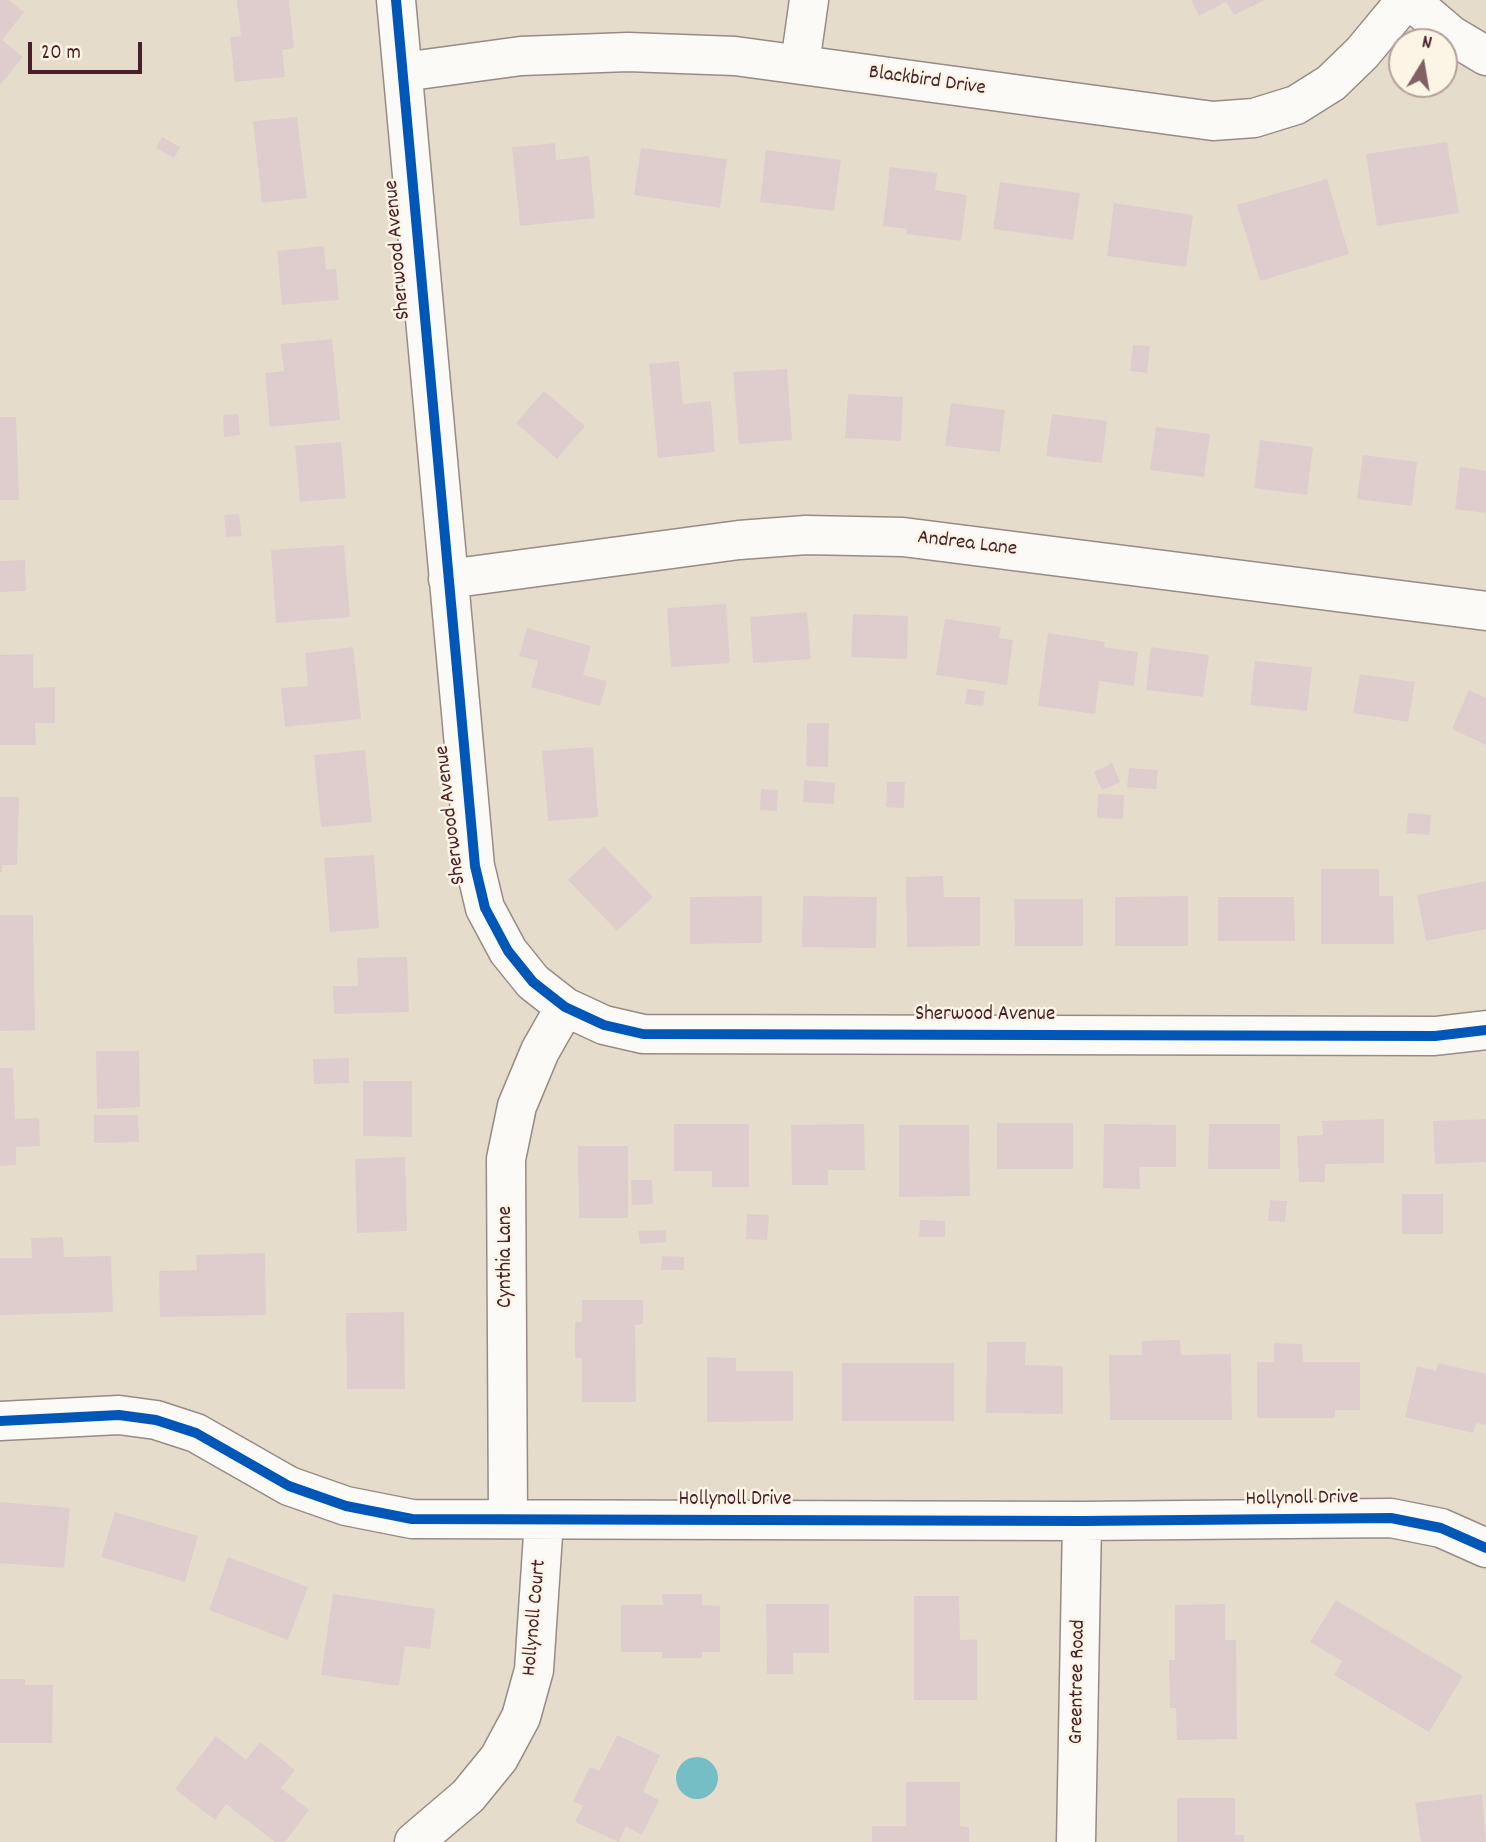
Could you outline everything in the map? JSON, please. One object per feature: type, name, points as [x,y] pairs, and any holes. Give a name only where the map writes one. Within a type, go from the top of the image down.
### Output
[{"type":"street","name":"Sherwood Avenue","points":[[396,0],[475,866],[485,908],[508,951],[533,982],[565,1007],[604,1025],[643,1034],[1435,1036],[1486,1030]]},
{"type":"street","points":[[800,64],[809,0]]},
{"type":"street","name":"Blackbird Drive","points":[[403,72],[521,56],[628,52],[735,56],[1213,121],[1254,118],[1296,104],[1331,83],[1362,53],[1408,0]]},
{"type":"street","points":[[1408,0],[1451,35],[1486,56]]},
{"type":"street","name":"Andrea Lane","points":[[448,579],[739,540],[806,535],[903,537],[1486,611]]},
{"type":"street","name":"Cynthia Lane","points":[[526,1520],[506,1159],[517,1106],[540,1051],[565,1007]]},
{"type":"street","name":"Hollynoll Drive","points":[[0,1421],[119,1415],[156,1420],[196,1433],[289,1486],[346,1506],[412,1519],[1082,1521],[1391,1518],[1441,1528],[1486,1548]]},
{"type":"street","name":"Hollynoll Court","points":[[414,1842],[468,1796],[499,1758],[521,1717],[534,1670],[526,1520]]},
{"type":"street","name":"Greentree Road","points":[[1076,1842],[1082,1521]]},
{"type":"water","points":[[697,1757],[712,1763],[718,1778],[712,1793],[697,1799],[682,1793],[676,1778],[682,1763]]},
{"type":"building","points":[[0,0],[9,0],[24,12],[2,40],[23,57],[0,85]]},
{"type":"building","points":[[237,0],[289,0],[294,48],[282,50],[285,77],[235,82],[230,37],[241,36]]},
{"type":"building","points":[[1191,0],[1265,0],[1234,15],[1226,2],[1199,16]]},
{"type":"building","points":[[297,117],[307,198],[262,203],[253,121]]},
{"type":"building","points":[[162,137],[180,147],[174,158],[156,148]]},
{"type":"building","points":[[1447,142],[1459,213],[1377,226],[1366,154]]},
{"type":"building","points":[[555,143],[556,160],[589,156],[595,218],[520,226],[512,147]]},
{"type":"building","points":[[641,148],[727,159],[720,208],[634,195]]},
{"type":"building","points":[[766,150],[841,160],[834,211],[760,202]]},
{"type":"building","points":[[890,167],[937,173],[935,190],[967,195],[961,241],[906,234],[907,229],[883,226]]},
{"type":"building","points":[[1327,179],[1349,254],[1260,281],[1237,205]]},
{"type":"building","points":[[1000,182],[1080,193],[1073,240],[993,229]]},
{"type":"building","points":[[1114,203],[1193,215],[1186,267],[1107,256]]},
{"type":"building","points":[[324,246],[326,270],[336,269],[339,300],[282,305],[277,251]]},
{"type":"building","points":[[332,339],[340,420],[270,427],[265,373],[284,371],[281,344]]},
{"type":"building","points":[[1133,345],[1150,346],[1147,373],[1130,371]]},
{"type":"building","points":[[679,361],[683,404],[711,401],[715,452],[658,458],[649,364]]},
{"type":"building","points":[[787,369],[792,440],[739,444],[733,372]]},
{"type":"building","points":[[544,391],[585,426],[557,459],[516,423]]},
{"type":"building","points":[[848,394],[903,397],[901,441],[845,438]]},
{"type":"building","points":[[951,403],[1005,410],[1000,452],[945,446]]},
{"type":"building","points":[[238,414],[240,435],[224,437],[223,415]]},
{"type":"building","points":[[1052,414],[1107,421],[1102,463],[1046,456]]},
{"type":"building","points":[[0,417],[16,417],[19,500],[0,500]]},
{"type":"building","points":[[1156,427],[1210,434],[1204,477],[1150,470]]},
{"type":"building","points":[[1260,440],[1313,447],[1307,495],[1254,488]]},
{"type":"building","points":[[341,442],[346,498],[300,502],[295,446]]},
{"type":"building","points":[[1363,455],[1417,462],[1412,506],[1357,499]]},
{"type":"building","points":[[1460,467],[1486,471],[1486,513],[1455,509]]},
{"type":"building","points":[[239,514],[242,536],[226,537],[224,515]]},
{"type":"building","points":[[344,545],[350,617],[276,623],[271,550]]},
{"type":"building","points":[[25,560],[26,591],[0,592],[0,561]]},
{"type":"building","points":[[726,604],[730,663],[671,667],[667,608]]},
{"type":"building","points":[[807,612],[811,659],[753,663],[750,617]]},
{"type":"building","points":[[853,614],[908,616],[907,659],[851,657]]},
{"type":"building","points":[[945,619],[1001,627],[999,638],[1013,640],[1007,685],[936,675]]},
{"type":"building","points":[[527,628],[591,646],[583,675],[607,681],[600,706],[531,687],[538,661],[519,656]]},
{"type":"building","points":[[1048,633],[1105,642],[1104,647],[1138,652],[1134,686],[1099,681],[1095,714],[1038,706]]},
{"type":"building","points":[[353,647],[361,719],[285,727],[281,688],[308,686],[305,653]]},
{"type":"building","points":[[1151,647],[1209,655],[1203,697],[1146,690]]},
{"type":"building","points":[[33,654],[33,688],[55,687],[55,723],[35,723],[36,745],[0,745],[0,655]]},
{"type":"building","points":[[1255,661],[1312,667],[1307,711],[1250,705]]},
{"type":"building","points":[[1360,674],[1415,682],[1408,722],[1353,713]]},
{"type":"building","points":[[967,689],[985,691],[983,706],[965,704]]},
{"type":"building","points":[[1469,690],[1486,698],[1486,745],[1452,729]]},
{"type":"building","points":[[807,723],[829,723],[828,767],[806,766]]},
{"type":"building","points":[[593,747],[598,817],[548,821],[542,751]]},
{"type":"building","points":[[365,750],[372,822],[321,827],[314,755]]},
{"type":"building","points":[[1112,763],[1120,782],[1102,790],[1094,772]]},
{"type":"building","points":[[1129,768],[1158,770],[1156,789],[1127,787]]},
{"type":"building","points":[[804,780],[835,783],[834,804],[803,802]]},
{"type":"building","points":[[887,782],[905,782],[904,808],[886,807]]},
{"type":"building","points":[[761,789],[778,790],[777,811],[760,810]]},
{"type":"building","points":[[1098,794],[1124,795],[1123,819],[1097,818]]},
{"type":"building","points":[[0,797],[19,797],[17,865],[2,865],[2,872],[0,872]]},
{"type":"building","points":[[1408,813],[1431,815],[1429,835],[1406,833]]},
{"type":"building","points":[[604,846],[653,897],[617,931],[568,880]]},
{"type":"building","points":[[374,855],[379,928],[330,932],[324,858]]},
{"type":"building","points":[[1321,869],[1379,869],[1379,896],[1393,896],[1394,944],[1321,944]]},
{"type":"building","points":[[943,876],[944,897],[980,897],[980,946],[907,947],[906,877]]},
{"type":"building","points":[[1486,881],[1486,929],[1426,941],[1417,895]]},
{"type":"building","points":[[762,896],[762,943],[690,944],[690,897]]},
{"type":"building","points":[[803,896],[877,897],[876,948],[802,947]]},
{"type":"building","points":[[1188,896],[1188,946],[1115,946],[1115,897]]},
{"type":"building","points":[[1218,897],[1294,897],[1295,941],[1218,941]]},
{"type":"building","points":[[1014,899],[1083,899],[1083,946],[1015,946]]},
{"type":"building","points":[[0,915],[33,915],[35,1030],[0,1031]]},
{"type":"building","points":[[407,957],[409,1012],[334,1014],[333,986],[358,986],[357,958]]},
{"type":"building","points":[[96,1051],[139,1051],[140,1107],[97,1109]]},
{"type":"building","points":[[349,1058],[349,1083],[314,1084],[313,1059]]},
{"type":"building","points":[[0,1068],[13,1068],[15,1119],[39,1118],[40,1146],[16,1147],[16,1165],[0,1166]]},
{"type":"building","points":[[363,1081],[412,1081],[412,1137],[363,1136]]},
{"type":"building","points":[[94,1115],[138,1115],[139,1142],[94,1143]]},
{"type":"building","points":[[1384,1119],[1384,1163],[1325,1164],[1325,1182],[1299,1182],[1297,1136],[1323,1135],[1322,1121]]},
{"type":"building","points":[[1486,1119],[1486,1162],[1435,1164],[1433,1121]]},
{"type":"building","points":[[997,1123],[1073,1123],[1073,1169],[997,1169]]},
{"type":"building","points":[[674,1124],[749,1124],[749,1187],[712,1187],[712,1171],[674,1171]]},
{"type":"building","points":[[864,1124],[865,1170],[828,1170],[828,1185],[792,1185],[791,1125]]},
{"type":"building","points":[[1104,1124],[1176,1125],[1176,1167],[1139,1167],[1140,1189],[1103,1188]]},
{"type":"building","points":[[1209,1124],[1280,1124],[1280,1169],[1208,1169]]},
{"type":"building","points":[[899,1125],[969,1125],[970,1196],[899,1197]]},
{"type":"building","points":[[578,1146],[628,1146],[628,1218],[579,1218]]},
{"type":"building","points":[[405,1157],[407,1231],[357,1233],[355,1159]]},
{"type":"building","points":[[631,1180],[652,1180],[653,1204],[632,1205]]},
{"type":"building","points":[[1402,1194],[1443,1194],[1443,1234],[1402,1234]]},
{"type":"building","points":[[1270,1200],[1287,1201],[1285,1222],[1268,1221]]},
{"type":"building","points":[[747,1214],[769,1215],[767,1240],[746,1239]]},
{"type":"building","points":[[920,1220],[945,1221],[945,1237],[919,1237]]},
{"type":"building","points":[[666,1230],[666,1242],[640,1244],[638,1231]]},
{"type":"building","points":[[63,1237],[64,1257],[111,1256],[113,1312],[0,1315],[0,1258],[32,1258],[31,1238]]},
{"type":"building","points":[[265,1253],[266,1315],[160,1317],[159,1271],[197,1270],[196,1255]]},
{"type":"building","points":[[662,1256],[684,1257],[684,1270],[661,1270]]},
{"type":"building","points":[[582,1300],[643,1300],[643,1324],[635,1325],[636,1402],[582,1402],[582,1358],[575,1358],[575,1322],[582,1322]]},
{"type":"building","points":[[404,1312],[405,1389],[347,1389],[346,1313]]},
{"type":"building","points":[[1180,1340],[1181,1355],[1231,1354],[1232,1420],[1110,1420],[1109,1355],[1142,1355],[1142,1341]]},
{"type":"building","points":[[987,1342],[1026,1342],[1025,1365],[1063,1366],[1063,1414],[986,1413]]},
{"type":"building","points":[[1274,1343],[1302,1344],[1303,1362],[1360,1362],[1360,1410],[1335,1410],[1335,1418],[1257,1418],[1257,1362],[1274,1362]]},
{"type":"building","points":[[707,1357],[736,1358],[736,1371],[793,1371],[793,1421],[707,1422]]},
{"type":"building","points":[[842,1363],[954,1363],[954,1421],[842,1421]]},
{"type":"building","points":[[1438,1363],[1486,1374],[1486,1425],[1476,1423],[1473,1433],[1405,1417],[1417,1366],[1436,1371]]},
{"type":"building","points":[[0,1502],[70,1508],[64,1568],[0,1563]]},
{"type":"building","points":[[115,1512],[198,1536],[185,1582],[101,1557]]},
{"type":"building","points":[[228,1557],[308,1587],[288,1640],[209,1610]]},
{"type":"building","points":[[333,1594],[435,1609],[430,1649],[405,1646],[399,1686],[321,1675]]},
{"type":"building","points":[[662,1594],[702,1594],[702,1605],[720,1606],[720,1652],[702,1652],[702,1658],[662,1658],[662,1652],[621,1652],[621,1605],[663,1605]]},
{"type":"building","points":[[914,1596],[959,1596],[960,1640],[977,1639],[977,1700],[914,1700]]},
{"type":"building","points":[[1336,1600],[1463,1676],[1429,1732],[1334,1675],[1342,1661],[1310,1642]]},
{"type":"building","points":[[766,1604],[829,1604],[829,1653],[793,1653],[793,1674],[767,1674]]},
{"type":"building","points":[[1225,1604],[1225,1640],[1236,1640],[1237,1739],[1177,1740],[1176,1708],[1170,1708],[1169,1660],[1175,1660],[1175,1605]]},
{"type":"building","points":[[0,1679],[25,1679],[25,1685],[53,1685],[52,1743],[0,1743]]},
{"type":"building","points":[[617,1735],[660,1755],[643,1792],[659,1800],[642,1835],[626,1826],[619,1842],[575,1822],[583,1806],[573,1801],[590,1767],[599,1771]]},
{"type":"building","points":[[216,1736],[246,1760],[260,1742],[295,1770],[281,1788],[309,1810],[285,1842],[275,1842],[226,1804],[215,1820],[175,1789]]},
{"type":"building","points":[[906,1782],[960,1782],[960,1826],[969,1827],[969,1842],[872,1842],[872,1826],[906,1826]]},
{"type":"building","points":[[1482,1794],[1486,1842],[1421,1842],[1415,1803]]},
{"type":"building","points":[[1177,1798],[1235,1798],[1235,1835],[1244,1835],[1244,1842],[1177,1842]]},
{"type":"cycle path","points":[[396,0],[475,866],[485,908],[508,951],[533,982],[565,1007],[604,1025],[643,1034],[1435,1036],[1486,1030]]},
{"type":"cycle path","points":[[0,1421],[119,1415],[156,1420],[196,1433],[289,1486],[346,1506],[412,1519],[1082,1521],[1391,1518],[1441,1528],[1486,1548]]}]
